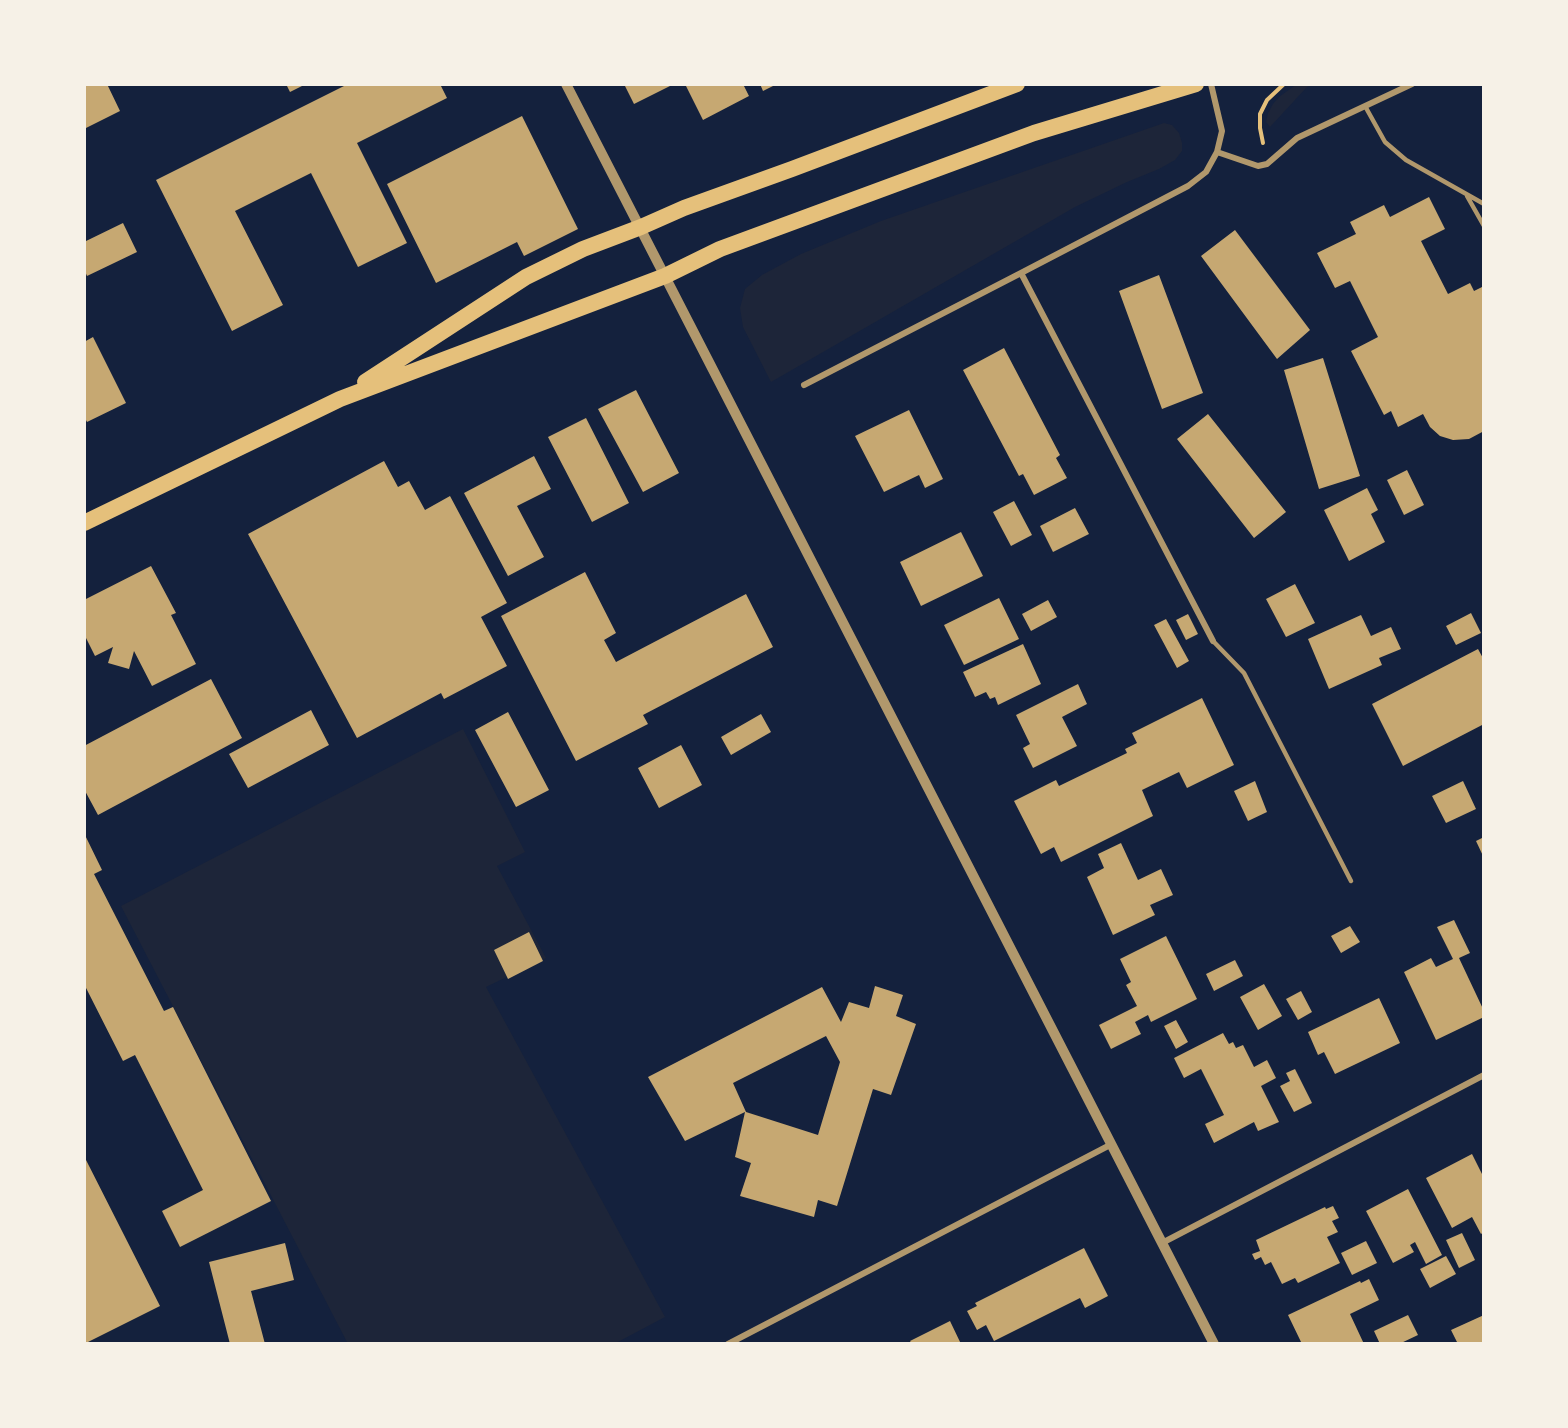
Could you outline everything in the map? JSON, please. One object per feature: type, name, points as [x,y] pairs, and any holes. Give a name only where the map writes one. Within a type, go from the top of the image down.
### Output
[{"type":"highway","points":[[340,399],[526,277],[583,249],[684,208],[1017,84]]},
{"type":"highway","points":[[84,523],[340,399],[665,276],[720,249],[1034,133],[1196,84]]},
{"type":"street","points":[[566,84],[1214,1344]]},
{"type":"street","points":[[804,385],[1188,186],[1206,172],[1217,152],[1222,130],[1211,84]]},
{"type":"street","points":[[1217,152],[1258,166],[1267,164],[1297,138],[1412,84]]},
{"type":"street","points":[[1021,273],[1213,641]]},
{"type":"street","points":[[1161,1244],[1484,1075]]},
{"type":"street","points":[[728,1344],[1110,1145]]},
{"type":"lane","points":[[1365,106],[1385,141],[1406,160],[1484,204]]},
{"type":"lane","points":[[1466,193],[1484,226]]},
{"type":"lane","points":[[1213,641],[1244,673],[1351,881]]},
{"type":"path","points":[[1265,152],[1260,128],[1260,114],[1267,100],[1284,84]]},
{"type":"shaded area","points":[[1297,84],[1312,84],[1270,127],[1266,122],[1273,104]]},
{"type":"shaded area","points":[[1164,123],[1172,125],[1179,133],[1182,143],[1182,151],[1175,160],[1075,207],[771,382],[743,327],[740,308],[745,289],[762,275],[801,254],[881,221]]},
{"type":"shaded area","points":[[463,729],[525,852],[497,866],[546,958],[486,987],[665,1317],[614,1344],[348,1344],[121,906]]},
{"type":"building","points":[[84,84],[107,84],[120,111],[84,129]]},
{"type":"building","points":[[286,84],[306,84],[290,92]]},
{"type":"building","points":[[348,84],[440,84],[447,98],[357,143],[407,243],[358,267],[311,173],[235,211],[283,305],[232,331],[156,180]]},
{"type":"building","points":[[624,84],[674,84],[634,104]]},
{"type":"building","points":[[690,84],[743,84],[749,96],[703,120],[686,86]]},
{"type":"building","points":[[760,84],[777,84],[763,91]]},
{"type":"building","points":[[522,116],[578,229],[524,256],[517,242],[436,283],[387,184]]},
{"type":"building","points":[[1429,197],[1445,229],[1421,241],[1448,294],[1470,283],[1474,291],[1484,286],[1484,431],[1469,439],[1453,440],[1440,436],[1430,427],[1423,414],[1398,427],[1391,411],[1384,415],[1351,351],[1378,337],[1350,281],[1335,288],[1317,253],[1356,234],[1350,222],[1384,205],[1390,217]]},
{"type":"building","points":[[123,223],[137,252],[87,276],[84,269],[84,242]]},
{"type":"building","points":[[1235,230],[1310,330],[1277,359],[1201,256]]},
{"type":"building","points":[[1159,275],[1203,393],[1162,409],[1119,291]]},
{"type":"building","points":[[93,337],[126,403],[87,422],[84,416],[84,342]]},
{"type":"building","points":[[1004,348],[1060,455],[1056,458],[1067,478],[1034,495],[1023,474],[1019,476],[963,370]]},
{"type":"building","points":[[1323,358],[1360,476],[1319,489],[1284,370]]},
{"type":"building","points":[[636,390],[679,473],[643,492],[598,409]]},
{"type":"building","points":[[909,410],[943,479],[925,488],[919,475],[884,492],[855,436]]},
{"type":"building","points":[[1208,414],[1286,512],[1254,538],[1177,439]]},
{"type":"building","points":[[586,418],[629,503],[592,522],[548,437]]},
{"type":"building","points":[[534,456],[551,489],[517,506],[544,557],[508,576],[464,493]]},
{"type":"building","points":[[384,461],[398,487],[409,481],[425,510],[450,496],[507,603],[481,617],[507,666],[444,699],[441,693],[357,738],[248,534]]},
{"type":"building","points":[[1407,470],[1424,505],[1404,515],[1387,480]]},
{"type":"building","points":[[1367,488],[1378,510],[1371,514],[1385,542],[1349,561],[1324,510]]},
{"type":"building","points":[[1014,501],[1032,535],[1011,546],[993,512]]},
{"type":"building","points":[[1075,508],[1089,534],[1053,552],[1040,526]]},
{"type":"building","points":[[961,532],[983,576],[921,606],[900,562]]},
{"type":"building","points":[[151,566],[176,613],[171,615],[196,664],[152,686],[134,651],[129,669],[108,663],[113,647],[95,656],[84,634],[84,600]]},
{"type":"building","points":[[585,572],[616,633],[604,640],[616,662],[746,594],[773,647],[643,715],[648,724],[576,761],[501,616]]},
{"type":"building","points":[[1295,584],[1315,623],[1286,637],[1266,599]]},
{"type":"building","points":[[999,598],[1019,639],[964,665],[944,625]]},
{"type":"building","points":[[1048,600],[1057,617],[1031,631],[1022,614]]},
{"type":"building","points":[[1471,613],[1481,633],[1456,645],[1446,626]]},
{"type":"building","points":[[1188,614],[1198,634],[1186,640],[1176,620]]},
{"type":"building","points":[[1361,615],[1371,636],[1391,627],[1401,649],[1379,658],[1382,665],[1329,689],[1308,639]]},
{"type":"building","points":[[1166,619],[1189,661],[1177,668],[1154,625]]},
{"type":"building","points":[[1023,644],[1041,684],[998,705],[995,697],[990,699],[986,692],[975,697],[963,672]]},
{"type":"building","points":[[1478,649],[1484,660],[1484,724],[1403,766],[1372,704]]},
{"type":"building","points":[[211,679],[242,738],[98,815],[84,789],[84,746]]},
{"type":"building","points":[[1078,684],[1087,704],[1062,717],[1077,746],[1033,768],[1023,748],[1030,744],[1016,715]]},
{"type":"building","points":[[1202,698],[1234,765],[1187,788],[1179,772],[1142,790],[1153,816],[1061,862],[1054,847],[1041,854],[1014,801],[1056,780],[1059,786],[1127,753],[1125,749],[1137,743],[1132,733]]},
{"type":"building","points":[[311,710],[329,745],[248,788],[229,754]]},
{"type":"building","points":[[508,712],[549,790],[516,807],[475,730]]},
{"type":"building","points":[[761,714],[771,732],[731,755],[721,737]]},
{"type":"building","points":[[681,745],[702,785],[659,808],[638,768]]},
{"type":"building","points":[[1255,781],[1267,812],[1248,821],[1234,791]]},
{"type":"building","points":[[1463,781],[1476,809],[1446,823],[1432,796]]},
{"type":"building","points":[[84,833],[102,870],[94,874],[164,1011],[173,1007],[271,1201],[180,1247],[162,1211],[203,1190],[135,1055],[123,1061],[84,984]]},
{"type":"building","points":[[1484,837],[1484,858],[1476,841]]},
{"type":"building","points":[[1121,843],[1138,880],[1161,869],[1173,895],[1150,905],[1155,915],[1113,935],[1087,877],[1104,868],[1098,854]]},
{"type":"building","points":[[1454,920],[1470,953],[1459,958],[1484,1011],[1484,1017],[1436,1040],[1404,972],[1431,958],[1436,967],[1453,959],[1437,927]]},
{"type":"building","points":[[1350,926],[1360,942],[1341,953],[1331,936]]},
{"type":"building","points":[[529,932],[543,961],[508,979],[494,950]]},
{"type":"building","points":[[1166,936],[1197,999],[1151,1022],[1148,1015],[1135,1022],[1141,1034],[1111,1049],[1099,1025],[1137,1006],[1126,985],[1131,982],[1120,959]]},
{"type":"building","points":[[1235,960],[1243,976],[1214,991],[1206,974]]},
{"type":"building","points":[[1264,984],[1282,1016],[1258,1030],[1240,997]]},
{"type":"building","points":[[875,986],[903,995],[896,1016],[916,1024],[891,1095],[873,1089],[837,1206],[818,1200],[814,1217],[740,1196],[751,1163],[735,1157],[745,1112],[685,1141],[648,1077],[822,987],[841,1022],[849,1002],[869,1008]],"holes":[[[826,1036],[840,1062],[818,1135],[746,1112],[733,1083]]]},
{"type":"building","points":[[1301,991],[1312,1012],[1298,1020],[1286,999]]},
{"type":"building","points":[[1379,998],[1400,1043],[1335,1074],[1324,1052],[1318,1055],[1308,1032]]},
{"type":"building","points":[[1176,1020],[1188,1042],[1176,1049],[1164,1026]]},
{"type":"building","points":[[1223,1033],[1229,1044],[1233,1042],[1236,1048],[1243,1045],[1254,1067],[1267,1060],[1276,1078],[1261,1086],[1279,1122],[1258,1131],[1254,1122],[1214,1143],[1205,1124],[1224,1115],[1201,1069],[1184,1078],[1174,1058]]},
{"type":"building","points":[[1295,1069],[1312,1103],[1294,1112],[1280,1086],[1290,1081],[1286,1073]]},
{"type":"building","points":[[1472,1154],[1484,1178],[1484,1232],[1481,1234],[1472,1217],[1452,1228],[1426,1178]]},
{"type":"building","points":[[84,1156],[160,1306],[84,1344]]},
{"type":"building","points":[[1408,1189],[1442,1255],[1426,1264],[1415,1242],[1410,1245],[1414,1252],[1393,1263],[1366,1211]]},
{"type":"building","points":[[1333,1206],[1339,1218],[1332,1221],[1338,1232],[1327,1237],[1340,1263],[1298,1283],[1295,1278],[1282,1284],[1271,1262],[1265,1265],[1261,1257],[1255,1260],[1252,1254],[1260,1251],[1256,1240],[1325,1207],[1326,1209]]},
{"type":"building","points":[[1462,1233],[1475,1260],[1459,1268],[1446,1240]]},
{"type":"building","points":[[1366,1241],[1377,1263],[1352,1275],[1341,1253]]},
{"type":"building","points":[[285,1243],[294,1280],[251,1291],[265,1344],[230,1344],[209,1262]]},
{"type":"building","points":[[1084,1248],[1108,1296],[1085,1308],[1080,1298],[994,1341],[986,1325],[977,1330],[967,1311],[977,1306],[975,1303]]},
{"type":"building","points":[[1446,1256],[1456,1274],[1430,1288],[1420,1269]]},
{"type":"building","points":[[1369,1279],[1379,1300],[1350,1314],[1364,1344],[1302,1344],[1288,1315],[1360,1281],[1361,1283]]},
{"type":"building","points":[[1408,1315],[1418,1335],[1399,1344],[1380,1344],[1374,1331]]},
{"type":"building","points":[[1484,1315],[1484,1344],[1458,1344],[1451,1330]]},
{"type":"building","points":[[950,1321],[961,1344],[912,1344],[910,1341]]}]
